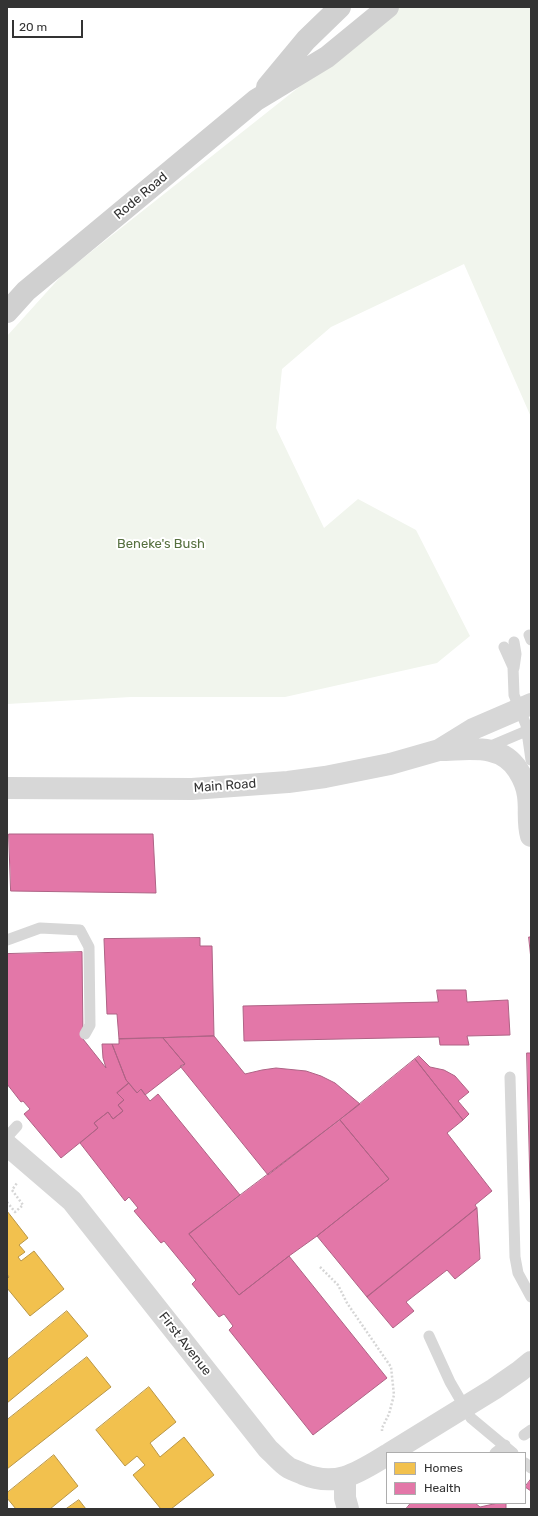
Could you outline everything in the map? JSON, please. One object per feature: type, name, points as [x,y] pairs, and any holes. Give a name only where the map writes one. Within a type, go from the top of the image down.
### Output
[{"type":"main road","name":"Rode Road","points":[[256,100],[306,40],[340,7]]},
{"type":"main road","name":"Rode Road","points":[[7,312],[26,291],[256,100],[327,57],[388,7]]},
{"type":"main road","name":"Rode Road","points":[[7,302],[26,291]]},
{"type":"street","name":"Main Road","points":[[439,750],[469,731],[526,706]]},
{"type":"street","name":"Main Road","points":[[7,788],[192,789],[305,780],[366,770],[439,750],[483,749],[498,752],[511,761],[530,788],[529,824],[531,836]]},
{"type":"street","name":"First Avenue","points":[[7,1145],[72,1201],[268,1449],[289,1468],[308,1476],[326,1480],[346,1478],[362,1470],[387,1448],[465,1407],[520,1371],[531,1362]]},
{"type":"street","points":[[346,1478],[345,1498],[348,1509]]},
{"type":"lane","points":[[509,645],[514,675],[514,695],[526,706],[531,760]]},
{"type":"lane","points":[[483,749],[529,730]]},
{"type":"lane","points":[[7,940],[40,928],[80,930],[89,946],[90,1025],[85,1034]]},
{"type":"lane","points":[[510,1077],[515,1257],[518,1273],[524,1287],[531,1297]]},
{"type":"lane","points":[[7,1137],[17,1126]]},
{"type":"lane","points":[[429,1336],[450,1382],[471,1418],[503,1449]]},
{"type":"path","points":[[7,1202],[15,1212],[23,1205],[12,1190],[17,1182]]},
{"type":"path","points":[[320,1267],[338,1285],[347,1303],[391,1367],[394,1395],[389,1414],[382,1428],[387,1448]]},
{"type":"green space","name":"Beneke's Bush","points":[[400,7],[531,7],[531,417],[464,264],[331,327],[282,369],[276,428],[324,528],[358,499],[416,530],[470,636],[437,663],[285,697],[131,697],[7,704],[7,336],[63,274]]},
{"type":"building: Homes","points":[[7,1211],[28,1238],[19,1245],[25,1252],[18,1257],[21,1261],[34,1251],[64,1289],[30,1316],[7,1288],[7,1279],[9,1277],[7,1274]]},
{"type":"building: Homes","points":[[67,1311],[88,1336],[7,1403],[7,1360]]},
{"type":"building: Homes","points":[[87,1357],[111,1387],[7,1469],[7,1420]]},
{"type":"building: Homes","points":[[149,1387],[176,1422],[150,1443],[160,1457],[184,1437],[214,1475],[171,1509],[161,1509],[133,1475],[145,1465],[137,1456],[125,1466],[96,1430]]},
{"type":"building: Homes","points":[[54,1455],[78,1486],[50,1509],[16,1509],[7,1498],[7,1493]]},
{"type":"building: Homes","points":[[79,1500],[86,1509],[66,1509]]},
{"type":"building: Health","points":[[9,834],[153,834],[156,893],[11,891]]},
{"type":"building: Health","points":[[529,937],[531,937],[531,959]]},
{"type":"building: Health","points":[[200,938],[200,946],[212,946],[214,1036],[119,1039],[117,1014],[107,1014],[104,939]]},
{"type":"building: Health","points":[[82,952],[83,1039],[106,1068],[103,1058],[102,1044],[112,1044],[126,1080],[129,1083],[117,1093],[124,1100],[118,1105],[123,1111],[113,1119],[108,1112],[94,1123],[98,1128],[61,1158],[24,1114],[30,1109],[23,1101],[21,1102],[7,1084],[7,954]]},
{"type":"building: Health","points":[[437,990],[466,990],[467,1002],[508,1000],[510,1035],[467,1036],[469,1045],[440,1045],[439,1037],[244,1041],[243,1006],[438,1002]]},
{"type":"building: Health","points":[[214,1036],[245,1074],[276,1068],[306,1071],[335,1083],[360,1104],[268,1175],[180,1066],[185,1064],[163,1038]]},
{"type":"building: Health","points":[[163,1038],[185,1064],[145,1095],[141,1089],[137,1093],[126,1080],[112,1044],[119,1044],[119,1039]]},
{"type":"building: Health","points":[[527,1053],[531,1053],[531,1222]]},
{"type":"building: Health","points":[[419,1056],[430,1067],[444,1070],[455,1076],[469,1092],[458,1101],[469,1114],[463,1120],[415,1059]]},
{"type":"building: Health","points":[[415,1059],[463,1120],[447,1133],[492,1191],[475,1205],[477,1208],[367,1297],[317,1236],[389,1179],[340,1120]]},
{"type":"building: Health","points":[[129,1083],[137,1093],[141,1089],[150,1101],[158,1094],[240,1195],[189,1234],[239,1295],[289,1256],[387,1378],[313,1435],[229,1330],[233,1326],[224,1314],[219,1317],[192,1284],[196,1280],[164,1241],[161,1243],[134,1211],[138,1208],[129,1197],[125,1201],[80,1143],[98,1128],[94,1123],[108,1112],[113,1119],[123,1111],[118,1105],[124,1100],[117,1093]]},
{"type":"building: Health","points":[[340,1120],[389,1179],[239,1295],[189,1234]]},
{"type":"building: Health","points":[[477,1208],[480,1259],[455,1279],[447,1270],[406,1302],[414,1311],[393,1328],[367,1297]]},
{"type":"building: Health","points":[[531,1479],[531,1491],[526,1488]]},
{"type":"building: Health","points":[[410,1504],[476,1504],[480,1507],[494,1504],[506,1504],[506,1509],[406,1509]]}]
